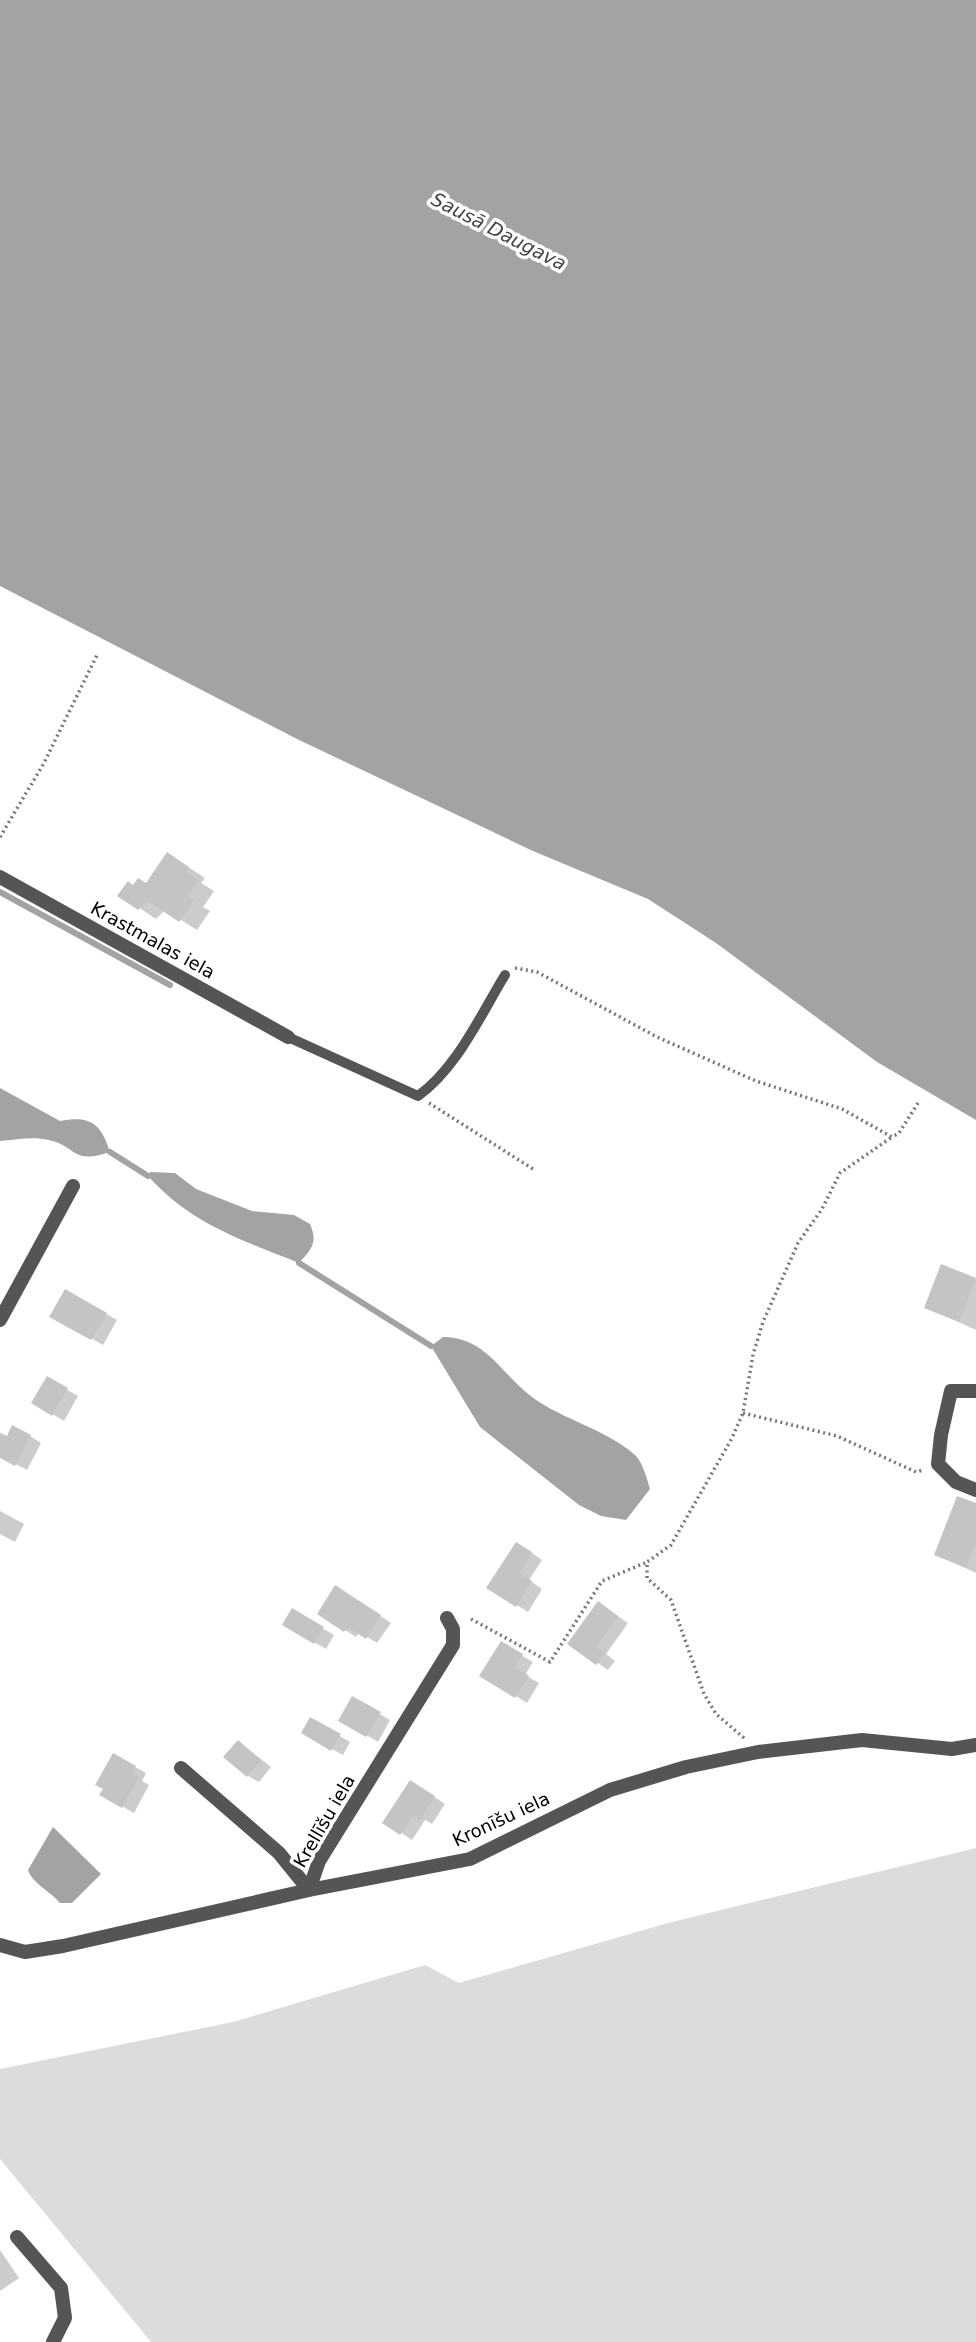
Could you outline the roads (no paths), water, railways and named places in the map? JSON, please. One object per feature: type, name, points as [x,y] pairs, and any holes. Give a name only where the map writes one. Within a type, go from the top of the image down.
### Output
[{"type":"street","name":"Krastmalas iela","points":[[0,877],[288,1037]]},
{"type":"street","points":[[0,1320],[73,1186]]},
{"type":"street","points":[[976,1391],[951,1391],[941,1435],[938,1464],[956,1482],[976,1490]]},
{"type":"street","name":"Krellīšu iela","points":[[309,1890],[319,1861],[453,1645],[453,1629],[447,1618]]},
{"type":"street","name":"Kronīšu iela","points":[[0,1945],[24,1952],[63,1946],[309,1890],[470,1859],[610,1790],[685,1768],[758,1752],[862,1740],[952,1749],[976,1745]]},
{"type":"street","name":"Krellīšu iela","points":[[181,1768],[279,1853],[309,1890]]},
{"type":"street","points":[[16,2237],[61,2288],[65,2318],[52,2342]]},
{"type":"lane","points":[[288,1037],[418,1096],[434,1085],[458,1054],[505,975]]},
{"type":"water","name":"Sausā Daugava","points":[[0,0],[976,0],[976,1120],[877,1062],[716,943],[648,899],[533,851],[297,739],[0,586]]},
{"type":"water","points":[[0,1088],[60,1121],[79,1119],[93,1123],[103,1134],[110,1152],[81,1155],[58,1143],[43,1139],[0,1141]]},
{"type":"water","points":[[150,1172],[175,1173],[196,1189],[252,1211],[294,1215],[310,1224],[312,1245],[299,1263],[218,1229],[164,1193],[148,1176]]},
{"type":"water","points":[[443,1337],[471,1343],[492,1358],[532,1397],[611,1438],[638,1458],[650,1489],[626,1520],[601,1516],[579,1505],[480,1427],[431,1346]]},
{"type":"water","points":[[53,1827],[101,1874],[72,1903],[60,1903],[33,1879],[28,1870]]},
{"type":"waterway","points":[[0,892],[170,985]]},
{"type":"waterway","points":[[110,1152],[148,1176]]},
{"type":"waterway","points":[[299,1263],[431,1346]]}]
